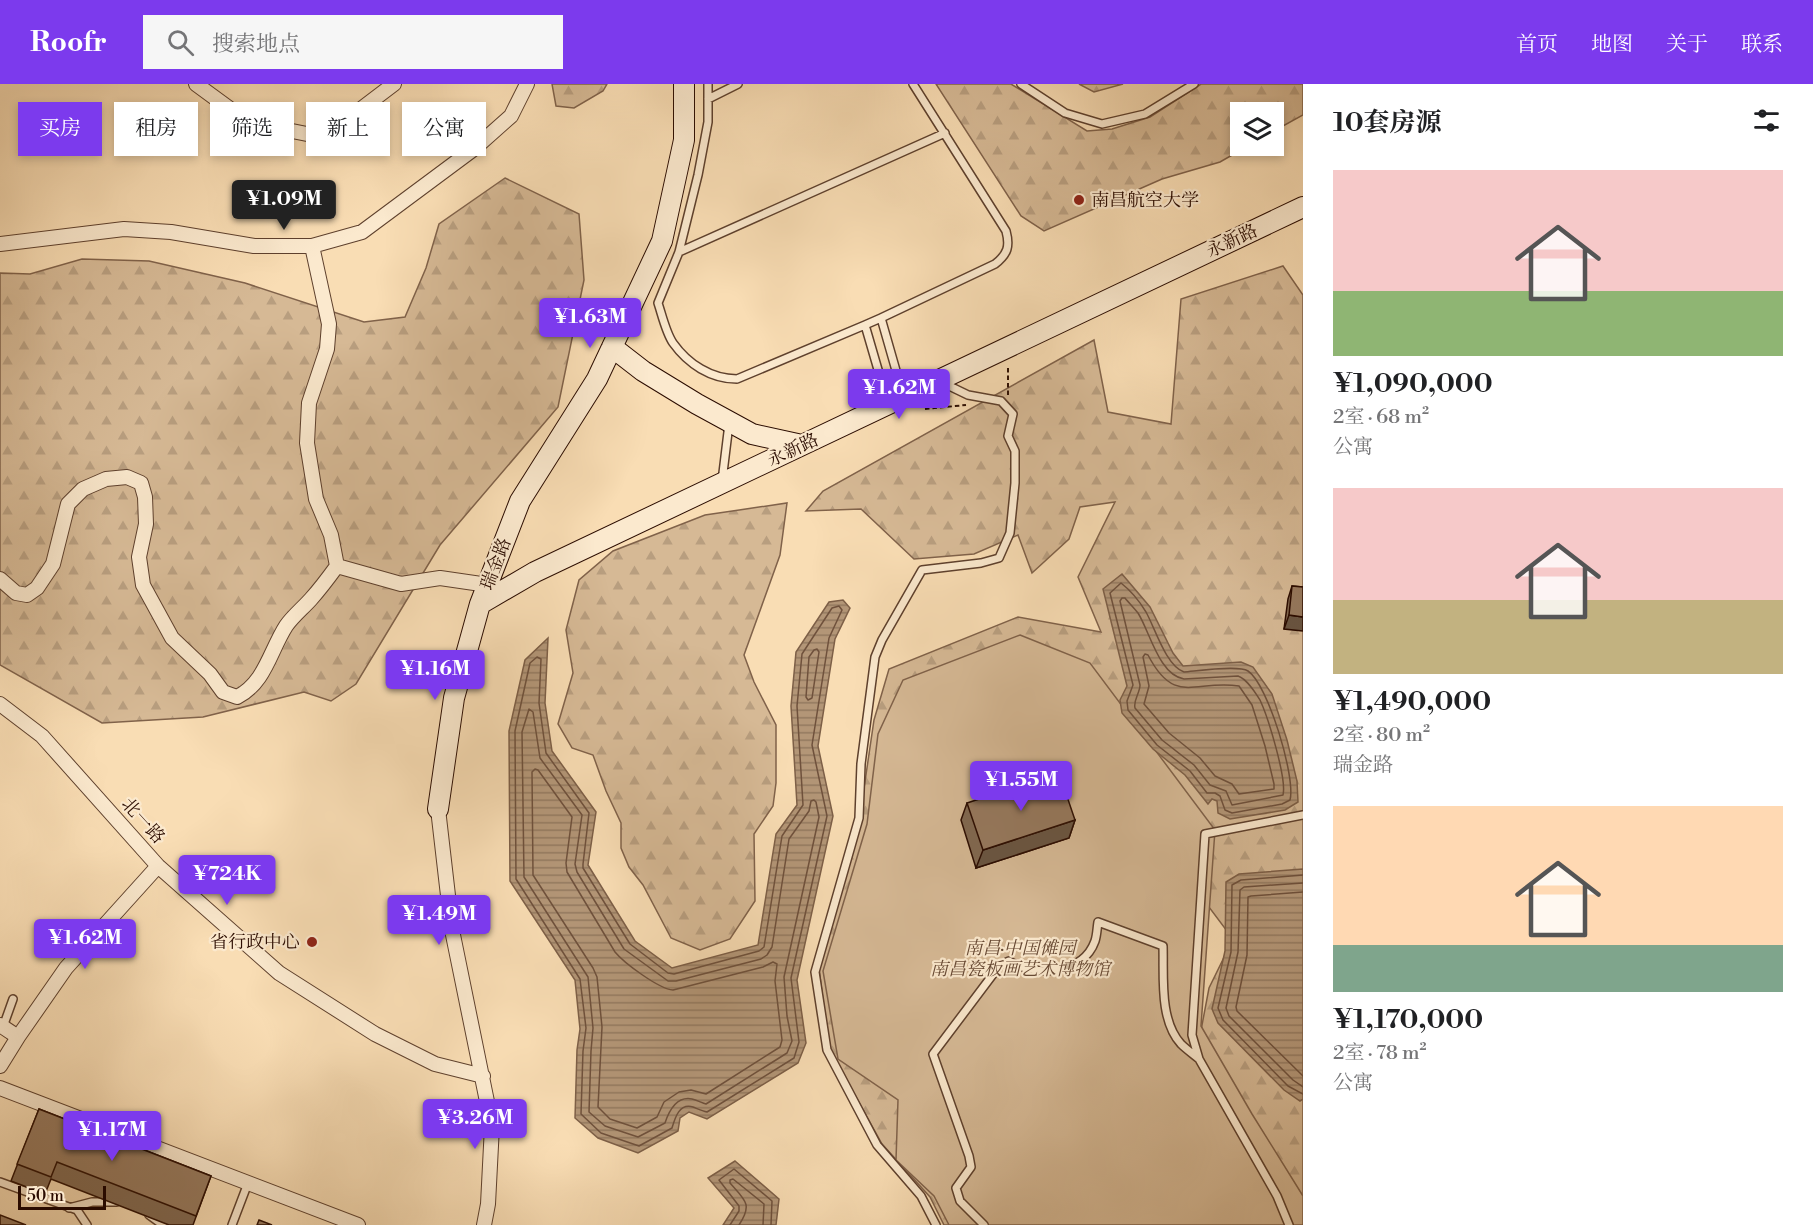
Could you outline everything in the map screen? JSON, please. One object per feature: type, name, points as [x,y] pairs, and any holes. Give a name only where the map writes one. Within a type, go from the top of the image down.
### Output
[{"type":"street","points":[[196,84],[230,109],[277,128],[317,136],[336,128],[394,84]]},
{"type":"street","points":[[0,244],[124,229],[171,232],[254,246],[312,246],[362,232],[475,148],[511,116],[528,84]]},
{"type":"street","name":"瑞金路","points":[[484,1225],[488,1204],[492,1126],[452,930],[438,809],[454,698],[480,604],[520,501],[597,379],[662,241],[684,140],[684,84]]},
{"type":"street","name":"永新路","points":[[480,604],[523,578],[1303,207]]},
{"type":"street","points":[[0,579],[16,593],[27,595],[37,588],[53,564],[68,504],[83,489],[106,479],[127,477],[141,483],[145,497],[146,524],[140,556],[143,585],[172,638],[210,674],[223,692],[237,697],[253,685],[266,667],[287,625],[337,566],[331,535],[316,499],[307,443],[309,403],[327,349],[329,324],[312,246]]},
{"type":"street","points":[[612,347],[643,371],[752,434],[802,445]]},
{"type":"street","points":[[337,566],[401,584],[440,578],[488,585]]},
{"type":"street","name":"北一路","points":[[0,704],[42,736],[158,866],[279,973],[375,1034],[435,1064],[483,1076]]},
{"type":"street","points":[[0,1066],[66,968],[158,866]]},
{"type":"street","points":[[2,1026],[18,1037]]},
{"type":"street","points":[[0,1088],[358,1225]]},
{"type":"lane","points":[[708,84],[708,122],[698,175],[679,252],[658,303],[672,342],[692,364],[725,380],[737,380],[881,318],[995,264],[1004,257],[1009,243],[1006,231],[913,84]]},
{"type":"lane","points":[[708,99],[738,84]]},
{"type":"lane","points":[[1021,84],[1065,113],[1102,124],[1145,114],[1194,84]]},
{"type":"lane","points":[[679,252],[945,134]]},
{"type":"lane","points":[[881,318],[896,401]]},
{"type":"lane","points":[[865,325],[896,401]]},
{"type":"lane","points":[[936,1225],[921,1196],[877,1145],[827,1050],[815,972],[859,818],[861,764],[870,688],[875,657],[882,640],[922,570],[981,563],[999,558],[1010,533],[1015,483],[1015,451],[1008,436],[1013,414],[1001,401],[968,395],[938,381]]},
{"type":"lane","points":[[721,484],[729,421]]},
{"type":"lane","points":[[1289,1225],[1277,1196],[1199,1059],[1192,1035],[1205,834],[1303,815]]},
{"type":"lane","points":[[984,1225],[960,1201],[958,1195],[956,1188],[971,1167],[933,1054],[1000,965],[1009,961],[1020,968],[1041,971],[1066,968],[1084,958],[1095,941],[1098,922],[1163,946],[1164,1007],[1180,1043],[1199,1059]]},
{"type":"lane","points":[[2,1026],[13,999]]},
{"type":"lane","points":[[0,1182],[77,1210],[87,1225]]},
{"type":"lane","points":[[232,1225],[248,1183]]},
{"type":"lane","points":[[69,1208],[92,1202],[122,1202]]},
{"type":"lane","points":[[146,1212],[163,1225]]},
{"type":"green space","points":[[552,84],[607,84],[603,91],[574,108],[556,106]]},
{"type":"green space","name":"南昌航空大学","points":[[936,84],[1011,84],[1087,131],[1112,129],[1150,117],[1201,84],[1303,84],[1303,115],[1284,125],[1284,102],[1230,102],[1230,156],[1220,162],[1162,179],[1044,231],[1021,216]]},
{"type":"green space","points":[[1079,84],[1123,84],[1094,92]]},
{"type":"green space","points":[[505,178],[579,214],[584,280],[558,407],[440,545],[356,684],[331,701],[304,692],[203,717],[102,723],[0,665],[0,273],[30,274],[82,259],[149,261],[245,283],[364,322],[405,317],[426,268],[439,224]]},
{"type":"green space","points":[[1283,266],[1303,295],[1303,1225],[1199,1041],[1209,988],[1233,939],[1203,899],[978,1225],[944,1225],[930,1197],[882,1144],[829,1048],[819,968],[857,836],[874,720],[889,669],[1018,617],[1101,632],[1078,577],[1115,502],[1080,507],[1069,539],[1032,573],[1018,535],[974,554],[914,559],[861,509],[806,511],[823,491],[1094,340],[1108,412],[1171,424],[1181,299]]},
{"type":"green space","points":[[787,503],[780,555],[744,655],[754,682],[776,725],[776,783],[773,806],[754,834],[755,901],[730,939],[700,950],[671,938],[643,885],[629,867],[621,848],[621,823],[593,755],[572,748],[558,724],[573,673],[566,630],[579,580],[613,551],[705,515]]},
{"type":"green space","name":"南昌·中国傩园 南昌瓷板画艺术博物馆","points":[[1020,635],[1090,663],[1215,830],[1201,1026],[1303,1196],[1303,1225],[949,1225],[934,1196],[896,1160],[898,1100],[838,1059],[823,971],[867,824],[878,734],[903,680]]},
{"type":"water","points":[[1122,574],[1150,607],[1173,653],[1183,666],[1241,662],[1253,667],[1272,694],[1297,781],[1298,802],[1285,810],[1230,819],[1218,813],[1217,801],[1212,799],[1208,804],[1185,775],[1153,749],[1122,713],[1120,700],[1127,686],[1103,589]]},
{"type":"water","points":[[843,600],[850,608],[835,639],[818,746],[833,816],[797,980],[806,1043],[798,1063],[707,1119],[689,1112],[680,1118],[678,1131],[638,1153],[598,1138],[575,1118],[577,1050],[580,1029],[575,980],[510,881],[509,731],[525,660],[548,638],[545,703],[552,751],[596,812],[588,865],[635,941],[672,968],[758,945],[776,834],[797,805],[791,706],[796,652],[829,602]]},
{"type":"water","points":[[1303,869],[1303,1099],[1300,1101],[1284,1090],[1218,1023],[1212,1009],[1225,951],[1226,882],[1239,874]]},
{"type":"water","points":[[735,1161],[779,1199],[776,1225],[723,1225],[734,1208],[708,1178]]},
{"type":"building","points":[[1292,586],[1303,587],[1303,617],[1289,615]]},
{"type":"building","points":[[1059,773],[1075,820],[983,850],[967,803]]},
{"type":"building","points":[[39,1109],[211,1176],[196,1216],[57,1162],[51,1177],[17,1164]]},
{"type":"building","points":[[0,1215],[26,1225],[0,1225]]},
{"type":"building","points":[[259,1220],[272,1225],[257,1225]]},
{"type":"place","name":"南昌航空大学","points":[[1079,200]]},
{"type":"place","name":"省行政中心","points":[[312,942]]}]
